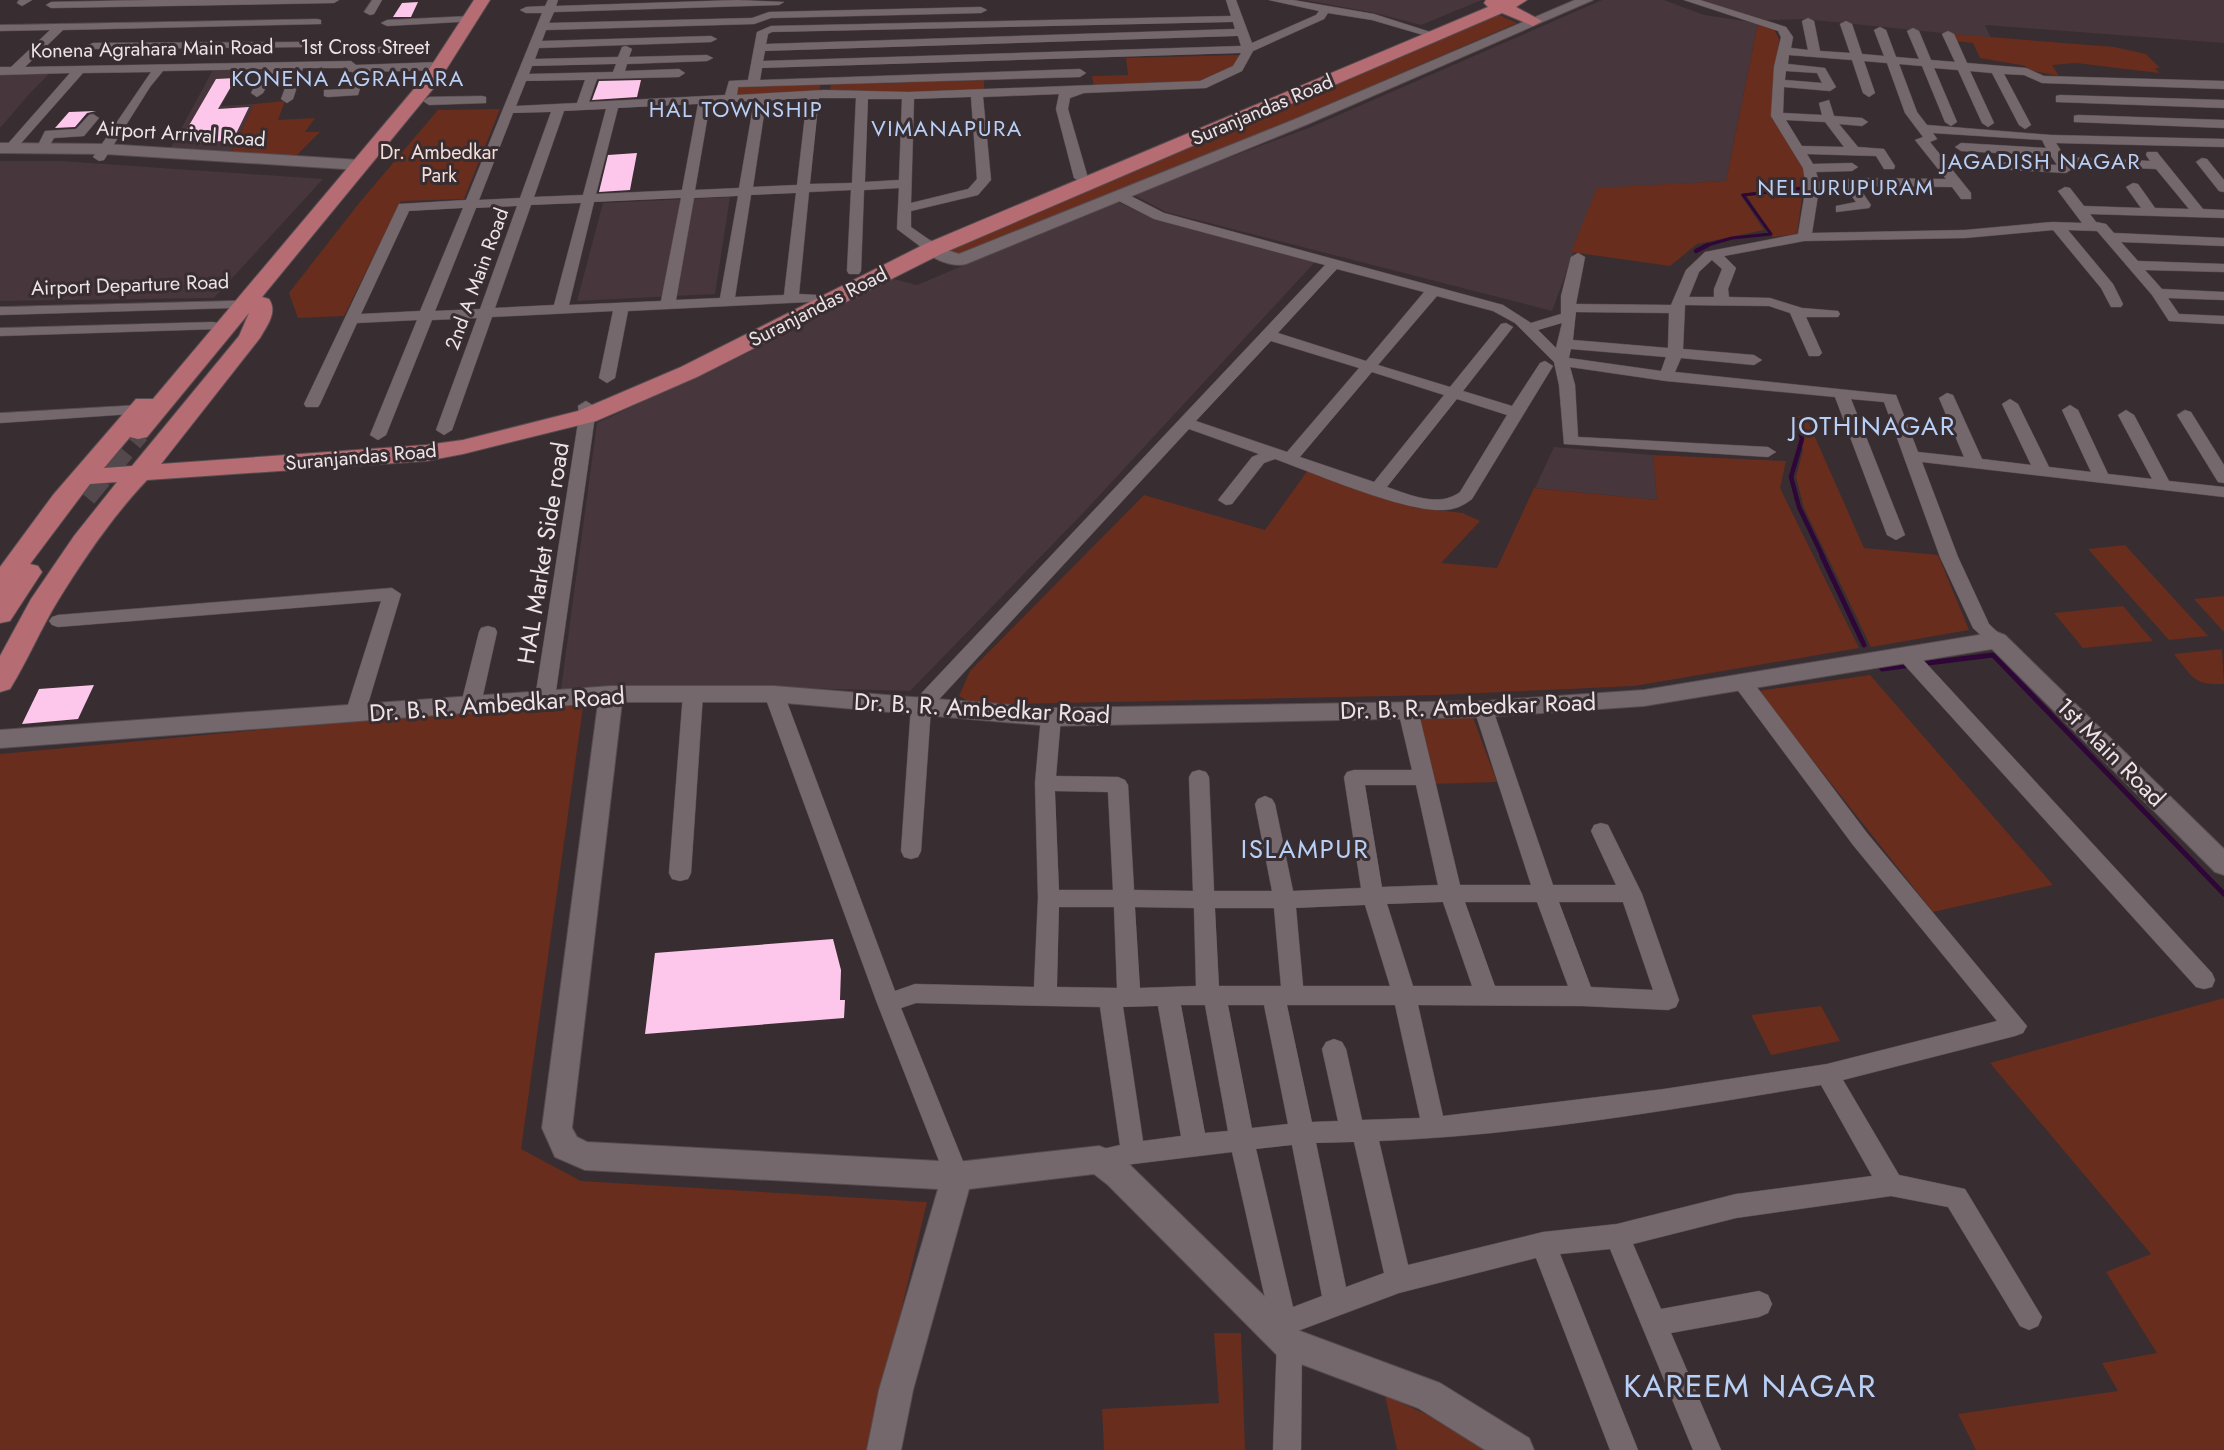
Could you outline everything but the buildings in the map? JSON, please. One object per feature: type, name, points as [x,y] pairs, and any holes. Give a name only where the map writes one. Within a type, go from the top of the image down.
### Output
[{"type":"main road","points":[[145,425],[213,327],[248,306],[440,66],[482,0]]},
{"type":"main road","points":[[0,586],[145,425],[429,101],[455,66],[493,0]]},
{"type":"main road","points":[[1502,3],[1533,21]]},
{"type":"main road","name":"Suranjandas Road","points":[[92,483],[144,467],[461,439],[587,411],[808,300],[1502,3]]},
{"type":"main road","name":"Suranjandas Road","points":[[930,247],[1081,178],[1432,33]]},
{"type":"main road","points":[[0,682],[66,566],[118,495],[144,467],[249,338],[260,318],[248,306]]},
{"type":"main road","points":[[0,614],[92,483]]},
{"type":"main road","points":[[0,654],[46,575],[92,483]]},
{"type":"street","points":[[51,5],[334,0]]},
{"type":"street","name":"Konena Agrahara Main Road","points":[[0,71],[294,67],[319,28],[321,23],[317,22],[334,0]]},
{"type":"street","points":[[370,12],[378,0]]},
{"type":"street","points":[[352,320],[668,304],[808,300],[803,188],[819,95],[826,81],[837,0]]},
{"type":"street","points":[[509,110],[761,97],[908,96],[1202,85],[1238,70],[1248,49],[1232,0]]},
{"type":"street","points":[[1274,0],[1374,17],[1432,33]]},
{"type":"street","points":[[908,96],[904,229],[938,254],[960,260],[1303,120],[1586,0]]},
{"type":"street","points":[[1689,0],[1778,26],[1787,37],[1780,67],[1777,116],[1809,168],[1813,186],[1804,237]]},
{"type":"street","points":[[132,69],[198,1]]},
{"type":"street","points":[[526,10],[551,5],[597,4],[627,7],[779,2]]},
{"type":"street","points":[[378,435],[551,5]]},
{"type":"street","points":[[621,25],[627,7]]},
{"type":"street","points":[[542,27],[754,21],[769,15],[981,10]]},
{"type":"street","points":[[756,65],[1248,49],[1320,17],[1323,13]]},
{"type":"street","points":[[753,83],[763,33],[771,29],[1073,23],[1130,17],[1238,19]]},
{"type":"street","points":[[387,23],[472,18]]},
{"type":"street","points":[[754,21],[771,29]]},
{"type":"street","points":[[1808,21],[1815,54]]},
{"type":"street","points":[[0,28],[317,22]]},
{"type":"street","points":[[1073,23],[1081,90]]},
{"type":"street","points":[[618,75],[635,24]]},
{"type":"street","points":[[1846,24],[1869,93]]},
{"type":"street","points":[[15,70],[61,26]]},
{"type":"street","points":[[1880,30],[1911,112],[1932,139],[1921,140],[1966,195]]},
{"type":"street","points":[[1913,31],[1951,122]]},
{"type":"street","points":[[760,48],[1243,32]]},
{"type":"street","points":[[1948,34],[1960,66],[1988,123]]},
{"type":"street","points":[[328,93],[354,92],[355,61],[360,38]]},
{"type":"street","points":[[535,45],[711,39]]},
{"type":"street","points":[[93,46],[306,45]]},
{"type":"street","points":[[355,61],[392,49]]},
{"type":"street","points":[[1784,51],[2026,72],[2042,79],[2224,85]]},
{"type":"street","points":[[355,61],[414,55]]},
{"type":"street","points":[[527,63],[707,58]]},
{"type":"street","name":"1st Cross Street","points":[[294,67],[355,61],[440,66]]},
{"type":"street","points":[[257,93],[270,67]]},
{"type":"street","points":[[287,99],[294,67]]},
{"type":"street","points":[[1778,83],[1830,87],[1821,70],[1780,67]]},
{"type":"street","points":[[102,153],[145,85],[160,68]]},
{"type":"street","points":[[4,150],[80,69]]},
{"type":"street","points":[[1996,69],[2025,125]]},
{"type":"street","points":[[521,78],[679,73]]},
{"type":"street","points":[[730,99],[733,84],[1080,73]]},
{"type":"street","points":[[582,106],[592,76]]},
{"type":"street","points":[[2042,79],[2096,140]]},
{"type":"street","points":[[1081,90],[1064,96],[1062,109],[1081,178]]},
{"type":"street","points":[[905,208],[973,192],[984,180],[977,94]]},
{"type":"street","points":[[854,271],[862,96]]},
{"type":"street","points":[[727,302],[761,97]]},
{"type":"street","points":[[2060,99],[2224,104]]},
{"type":"street","points":[[429,101],[482,100]]},
{"type":"street","points":[[668,304],[705,100]]},
{"type":"street","points":[[1825,103],[1829,119],[1854,151]]},
{"type":"street","points":[[560,310],[613,105]]},
{"type":"street","name":"2nd A Main Road","points":[[444,430],[559,107]]},
{"type":"street","points":[[1777,116],[1816,129],[1854,151],[1880,152],[1889,166]]},
{"type":"street","points":[[43,147],[49,134],[80,133],[93,118]]},
{"type":"street","points":[[1798,150],[1816,129],[1829,119],[1863,126],[1842,134]]},
{"type":"street","points":[[2078,119],[2224,123]]},
{"type":"street","points":[[1924,129],[2047,138],[2224,143]]},
{"type":"street","points":[[1996,165],[2066,169],[2047,138]]},
{"type":"street","points":[[2140,141],[2199,213]]},
{"type":"street","name":"Airport Arrival Road","points":[[4,150],[43,147],[356,170]]},
{"type":"street","points":[[1961,147],[2160,165]]},
{"type":"street","name":"Airport Arrival Road","points":[[4,150],[102,153]]},
{"type":"street","points":[[2202,162],[2224,188]]},
{"type":"street","points":[[1809,168],[1852,167]]},
{"type":"street","points":[[1813,186],[1849,183],[1956,183]]},
{"type":"street","points":[[1841,209],[1864,205],[1849,183]]},
{"type":"street","points":[[312,404],[404,207],[905,184]]},
{"type":"street","points":[[2133,187],[2151,212]]},
{"type":"street","points":[[2066,191],[2092,226],[2105,232],[2134,265],[2158,293],[2175,318],[2224,320]]},
{"type":"street","points":[[1118,195],[1159,216],[1498,308],[1520,320],[1561,361],[1666,376],[1890,398],[1953,567],[1982,628],[1997,640]]},
{"type":"street","points":[[2041,210],[2108,287],[2116,304]]},
{"type":"street","points":[[2080,210],[2224,214]]},
{"type":"street","points":[[1666,376],[1675,354],[1677,305],[1693,270],[1713,254],[1804,237],[1965,234],[2055,226],[2224,242]]},
{"type":"street","points":[[1713,254],[1729,268],[1721,289],[1722,302]]},
{"type":"street","points":[[1578,258],[1568,296],[1561,361],[1567,385],[1570,441],[1768,452]]},
{"type":"street","points":[[911,851],[921,706],[1335,263]]},
{"type":"street","points":[[2134,265],[2224,268]]},
{"type":"street","points":[[1290,459],[1434,290]]},
{"type":"street","points":[[2158,293],[2224,296]]},
{"type":"street","points":[[1529,328],[1568,312],[1722,302],[1776,303],[1796,311],[1833,314]]},
{"type":"street","name":"Airport Departure Road","points":[[0,311],[248,306]]},
{"type":"street","points":[[607,378],[621,307]]},
{"type":"street","points":[[1796,311],[1814,352]]},
{"type":"street","points":[[0,332],[213,327]]},
{"type":"street","points":[[1377,489],[1455,394],[1506,327]]},
{"type":"street","points":[[1268,335],[1516,413]]},
{"type":"street","points":[[1563,344],[1754,360]]},
{"type":"street","points":[[1186,423],[1377,489],[1437,506],[1457,504],[1466,495],[1545,366]]},
{"type":"street","points":[[1841,393],[1896,535]]},
{"type":"street","points":[[1947,398],[1976,463]]},
{"type":"street","points":[[2010,404],[2042,470]]},
{"type":"street","points":[[2070,410],[2101,476]]},
{"type":"street","name":"HAL Market Side road","points":[[545,698],[587,411]]},
{"type":"street","points":[[2126,415],[2163,484]]},
{"type":"street","points":[[2185,416],[2224,478]]},
{"type":"street","points":[[0,418],[145,425]]},
{"type":"street","points":[[1226,500],[1258,460],[1273,454]]},
{"type":"street","points":[[1911,456],[2101,476],[2224,492]]},
{"type":"street","points":[[58,621],[392,594],[355,714]]},
{"type":"street","points":[[471,704],[488,632]]},
{"type":"street","name":"Dr. B. R. Ambedkar Road","points":[[0,739],[611,694],[774,694],[1051,717],[1484,709],[1644,698],[1997,640]]},
{"type":"street","name":"1st Main Road","points":[[1997,640],[2224,865]]},
{"type":"street","points":[[1907,655],[2204,980]]},
{"type":"street","points":[[611,694],[557,1128],[566,1147],[585,1156],[957,1176],[1099,1160],[1133,1152],[1302,1133],[1434,1128],[1664,1100],[1827,1074],[2015,1026],[1860,839],[1743,683]]},
{"type":"street","points":[[680,873],[693,694]]},
{"type":"street","points":[[774,694],[888,1003],[957,1176],[896,1390],[884,1450]]},
{"type":"street","points":[[1484,709],[1545,894],[1583,996]]},
{"type":"street","points":[[1408,710],[1451,893],[1487,997]]},
{"type":"street","points":[[1045,995],[1049,898],[1045,783],[1051,717]]},
{"type":"street","points":[[1199,777],[1211,995],[1281,1332],[1287,1450]]},
{"type":"street","points":[[1425,778],[1354,777],[1373,895],[1404,995],[1434,1128]]},
{"type":"street","points":[[1045,783],[1118,786],[1125,899],[1119,997],[1133,1152]]},
{"type":"street","points":[[1265,804],[1284,900],[1283,996],[1302,1133],[1336,1302]]},
{"type":"street","points":[[888,1003],[915,993],[1168,998],[1211,995],[1583,996],[1668,1000],[1631,894],[1601,831]]},
{"type":"street","points":[[1049,898],[1284,900],[1451,893],[1631,894]]},
{"type":"street","points":[[1168,998],[1195,1146]]},
{"type":"street","points":[[1334,1049],[1399,1280]]},
{"type":"street","points":[[1827,1074],[1891,1185]]},
{"type":"street","points":[[1099,1160],[1119,1175],[1281,1332],[1428,1395],[1517,1450]]},
{"type":"street","points":[[1281,1332],[1336,1302],[1399,1280],[1543,1244],[1617,1236],[1736,1206],[1891,1185],[1956,1197],[2029,1317]]},
{"type":"street","points":[[1617,1236],[1707,1450]]},
{"type":"street","points":[[1543,1244],[1624,1450]]},
{"type":"street","points":[[1654,1323],[1760,1304]]},
{"type":"shaded area","points":[[1305,0],[1482,0],[1421,25],[1375,13]]},
{"type":"shaded area","points":[[1602,0],[1664,0],[1704,15],[1758,23],[1726,181],[1597,189],[1552,311],[1166,212],[1132,194],[1311,127]]},
{"type":"shaded area","points":[[1696,0],[2224,0],[2224,43],[1985,25],[1991,38],[1804,19],[1766,20]]},
{"type":"shaded area","points":[[242,69],[221,106],[254,104],[230,155],[169,151],[213,70]]},
{"type":"shaded area","points":[[51,72],[31,92],[0,128],[0,73]]},
{"type":"shaded area","points":[[0,161],[61,161],[323,179],[214,298],[0,301]]},
{"type":"shaded area","points":[[730,197],[715,294],[577,301],[603,203]]},
{"type":"shaded area","points":[[1116,201],[1154,219],[1315,262],[1085,511],[910,691],[720,686],[561,689],[597,423],[747,353],[890,278],[917,285]]},
{"type":"shaded area","points":[[1554,447],[1653,455],[1657,500],[1535,488]]},
{"type":"green space","points":[[1497,14],[1517,23],[1299,117],[961,255],[949,254],[950,247]]},
{"type":"green space","points":[[1758,23],[1774,29],[1779,39],[1771,117],[1807,172],[1804,186],[1740,194],[1764,230],[1697,244],[1670,266],[1571,252],[1597,188],[1726,181]]},
{"type":"green space","points":[[1953,34],[2114,47],[2146,54],[2160,68],[2155,68],[2159,73],[2076,63],[2052,65],[2059,76],[2028,70],[2026,66],[1980,58],[1973,43],[1955,41]]},
{"type":"green space","points":[[1240,55],[1233,68],[1201,83],[1094,88],[1092,76],[1128,75],[1126,58]]},
{"type":"green space","points":[[984,78],[984,90],[865,94],[830,92],[831,82]]},
{"type":"green space","points":[[821,82],[819,92],[733,97],[737,87],[751,84]]},
{"type":"green space","points":[[285,101],[278,120],[315,118],[305,132],[320,132],[292,160],[230,155],[254,104]]},
{"type":"green space","name":"Dr. Ambedkar Park","points":[[500,109],[464,199],[401,201],[344,316],[298,318],[289,293],[360,202],[438,110]]},
{"type":"green space","points":[[1803,190],[1797,234],[1773,237],[1747,196]]},
{"type":"green space","points":[[1793,416],[1806,417],[1864,548],[1938,555],[1969,630],[1871,647],[1804,508],[1796,477],[1803,450]]},
{"type":"green space","points":[[1653,455],[1786,461],[1780,488],[1859,648],[1634,686],[1437,695],[975,705],[959,696],[970,671],[1144,495],[1265,530],[1308,470],[1417,508],[1463,513],[1480,521],[1441,563],[1497,568],[1534,488],[1657,500]]},
{"type":"green space","points":[[2125,545],[2208,636],[2169,640],[2088,549]]},
{"type":"green space","points":[[2224,596],[2224,631],[2223,631],[2194,599]]},
{"type":"green space","points":[[2123,606],[2153,641],[2083,648],[2054,613]]},
{"type":"green space","points":[[2222,649],[2224,684],[2205,683],[2194,678],[2174,654]]},
{"type":"green space","points":[[1870,675],[2053,885],[1933,912],[1758,691]]},
{"type":"green space","points":[[584,700],[521,1149],[581,1181],[927,1202],[868,1450],[0,1450],[0,754]]},
{"type":"green space","points":[[1471,712],[1497,782],[1433,784],[1419,713]]},
{"type":"green space","points":[[2224,998],[2224,1450],[1976,1450],[1958,1414],[2118,1391],[2102,1363],[2157,1353],[2106,1272],[2151,1254],[1990,1063]]},
{"type":"green space","points":[[1821,1006],[1840,1041],[1771,1055],[1751,1015]]},
{"type":"green space","points":[[1214,1333],[1241,1333],[1245,1450],[1104,1450],[1102,1409],[1219,1403]]},
{"type":"green space","points":[[1385,1395],[1485,1442],[1487,1450],[1397,1450]]},
{"type":"waterway","points":[[1704,246],[1732,238],[1771,234],[1743,195],[1806,188]]},
{"type":"waterway","points":[[1696,251],[1708,245]]},
{"type":"waterway","points":[[1797,420],[1802,439],[1791,477],[1799,507],[1823,557]]},
{"type":"waterway","points":[[1822,556],[1864,645]]},
{"type":"waterway","points":[[1920,664],[1993,655],[2224,894]]},
{"type":"waterway","points":[[1879,663],[1882,669],[1911,665]]},
{"type":"tunnel","points":[[85,496],[138,432]]},
{"type":"district","name":"KONENA AGRAHARA","points":[[348,78]]},
{"type":"district","name":"HAL TOWNSHIP","points":[[736,109]]},
{"type":"district","name":"VIMANAPURA","points":[[947,128]]},
{"type":"district","name":"JAGADISH NAGAR","points":[[2041,161]]},
{"type":"district","name":"NELLURUPURAM","points":[[1846,187]]},
{"type":"district","name":"JOTHINAGAR","points":[[1873,426]]},
{"type":"district","name":"ISLAMPUR","points":[[1305,849]]},
{"type":"district","name":"KAREEM NAGAR","points":[[1750,1386]]}]
